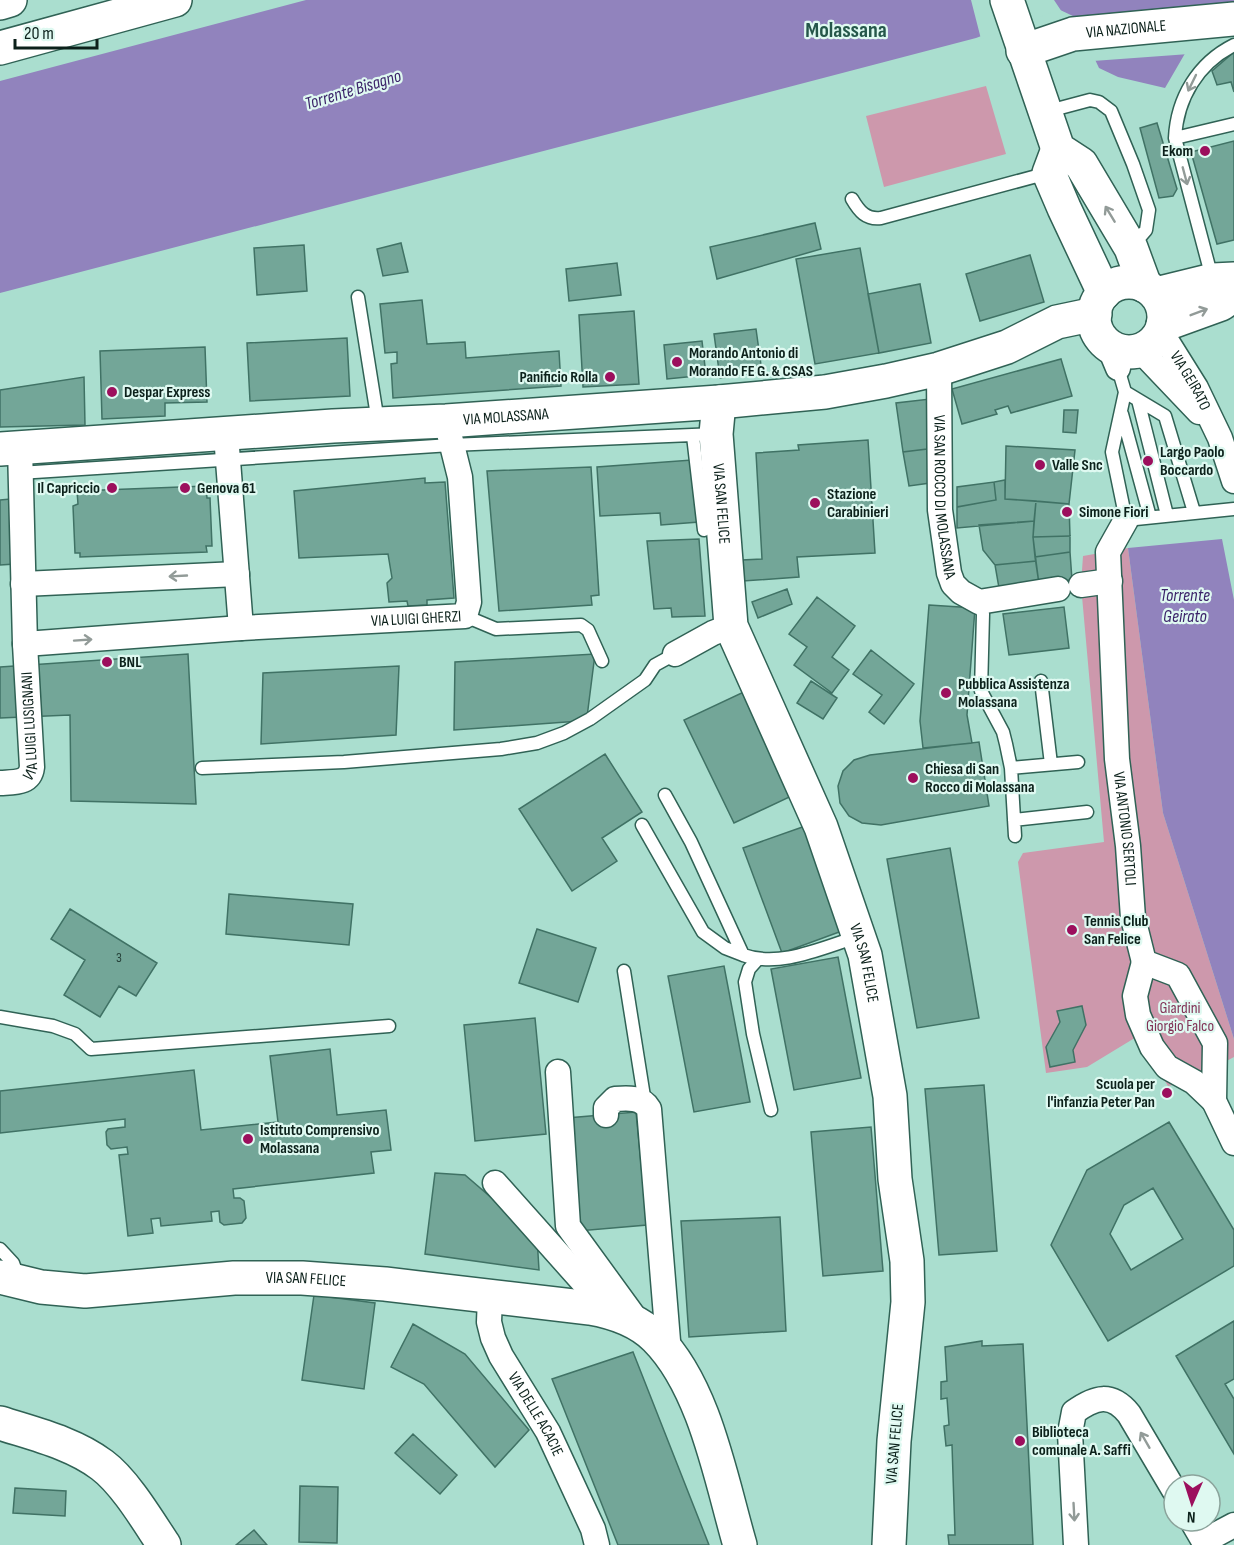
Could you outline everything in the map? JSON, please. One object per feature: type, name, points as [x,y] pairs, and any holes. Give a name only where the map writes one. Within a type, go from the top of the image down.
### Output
[{"type":"street","points":[[0,3],[10,0]]},
{"type":"street","points":[[0,48],[175,0]]},
{"type":"street","points":[[1007,0],[1039,98],[1064,208],[1129,324]]},
{"type":"street","name":"VIA NAZIONALE","points":[[1020,42],[1073,34],[1234,19]]},
{"type":"street","name":"VIA NAZIONALE","points":[[1039,98],[1064,60],[1082,53],[1208,37],[1234,29]]},
{"type":"street","points":[[1053,161],[1081,164],[1131,248],[1129,324]]},
{"type":"street","name":"VIA MOLASSANA","points":[[13,457],[227,448],[379,423],[448,433],[825,392],[939,369],[1007,347],[1062,343],[1129,324],[1221,304],[1227,285]]},
{"type":"street","name":"VIA GEIRATO","points":[[1129,324],[1217,431],[1234,481]]},
{"type":"street","name":"VIA SAN ROCCO DI MOLASSANA","points":[[939,369],[940,510],[949,573],[953,584],[961,592],[979,602]]},
{"type":"street","name":"VIA SAN FELICE","points":[[719,402],[705,435],[730,626],[821,827],[865,955],[890,1096],[895,1179],[907,1261],[908,1302],[894,1441],[889,1545]]},
{"type":"street","name":"VIA LUIGI GHERZI","points":[[25,644],[241,628],[465,616],[469,602],[464,513],[460,477],[448,433]]},
{"type":"street","points":[[227,448],[241,628]]},
{"type":"street","points":[[13,457],[23,584],[25,644]]},
{"type":"street","name":"VIA ANTONIO SERTOLI","points":[[1138,518],[1108,552],[1118,759],[1133,918],[1144,962]]},
{"type":"street","points":[[23,584],[237,573]]},
{"type":"street","points":[[1081,585],[1110,582]]},
{"type":"street","points":[[979,602],[1058,589]]},
{"type":"street","points":[[675,654],[730,626]]},
{"type":"street","name":"VIA LUIGI LUSIGNANI","points":[[0,783],[23,781],[31,774],[25,644]]},
{"type":"street","points":[[1214,1101],[1215,1043],[1178,975],[1144,962],[1135,996],[1138,1015],[1152,1047],[1167,1067],[1194,1082],[1214,1101],[1234,1143]]},
{"type":"street","name":"VIA SAN FELICE","points":[[558,1072],[568,1226],[643,1328],[669,1353],[681,1371],[706,1424],[740,1545]]},
{"type":"street","points":[[606,1115],[606,1108],[615,1099],[637,1099],[645,1102]]},
{"type":"street","name":"VIA SAN FELICE","points":[[645,1102],[651,1119],[669,1353]]},
{"type":"street","name":"VIA SAN FELICE","points":[[495,1183],[610,1312]]},
{"type":"street","name":"VIA SAN FELICE","points":[[10,1280],[85,1291],[234,1278],[293,1278],[385,1284],[590,1308],[610,1312],[643,1328]]},
{"type":"street","name":"VIA DELLE ACACIE","points":[[490,1297],[489,1322],[493,1338],[501,1356],[548,1432],[597,1540]]},
{"type":"street","points":[[1076,1545],[1070,1433],[1074,1412],[1101,1398],[1113,1400],[1122,1405],[1130,1414],[1164,1473]]},
{"type":"street","points":[[0,1424],[61,1443],[102,1465],[114,1475],[164,1545]]},
{"type":"street","points":[[1201,1536],[1234,1524]]},
{"type":"lane","points":[[1227,285],[1175,138],[1178,114],[1194,77],[1214,56],[1234,45]]},
{"type":"lane","points":[[1039,98],[1090,100],[1099,102],[1111,111],[1149,210],[1146,230],[1131,248]]},
{"type":"lane","points":[[1175,138],[1234,124]]},
{"type":"lane","points":[[852,199],[857,208],[866,216],[873,219],[881,218],[1053,161]]},
{"type":"lane","points":[[358,297],[379,423]]},
{"type":"lane","points":[[1129,324],[1125,392],[1112,452],[1138,518]]},
{"type":"lane","points":[[1125,392],[1165,416],[1194,512]]},
{"type":"lane","points":[[1138,400],[1167,515]]},
{"type":"lane","points":[[1121,411],[1138,518]]},
{"type":"lane","points":[[227,448],[448,433],[705,435],[704,530]]},
{"type":"lane","points":[[1138,518],[1234,509]]},
{"type":"lane","points":[[979,602],[983,614],[981,691],[1003,732],[1011,768],[1015,836]]},
{"type":"lane","points":[[465,616],[496,629],[581,625],[588,630],[602,660]]},
{"type":"lane","points":[[202,768],[344,762],[501,749],[537,743],[564,733],[590,719],[645,680],[654,665],[675,654]]},
{"type":"lane","points":[[1041,681],[1051,764]]},
{"type":"lane","points":[[1011,768],[1078,762]]},
{"type":"lane","points":[[665,795],[691,842],[743,955]]},
{"type":"lane","points":[[1014,820],[1087,812]]},
{"type":"lane","points":[[642,825],[703,932],[725,948],[757,960],[770,960],[798,955],[858,936]]},
{"type":"lane","points":[[757,960],[749,969],[746,982],[753,1034],[771,1110]]},
{"type":"lane","points":[[624,971],[645,1102]]},
{"type":"lane","points":[[0,1017],[53,1026],[75,1034],[91,1049],[389,1026]]},
{"type":"lane","points":[[0,1249],[13,1263],[10,1280]]},
{"type":"green space","points":[[986,86],[1006,154],[884,187],[866,116]]},
{"type":"green space","name":"Giardini Giorgio Falco","points":[[1128,548],[1163,813],[1234,1039],[1234,1057],[1187,1082],[1168,1086],[1138,1036],[1087,1067],[1046,1073],[1018,862],[1023,853],[1104,842],[1081,585],[1083,556]]},
{"type":"water","name":"Torrente Bisagno","points":[[306,0],[1234,0],[1234,4],[1209,12],[1165,88],[1118,77],[1099,68],[1075,17],[1056,8],[976,38],[0,293],[0,81]]},
{"type":"water","name":"Torrente Geirato","points":[[1222,539],[1234,600],[1234,1039],[1163,813],[1128,548]]},
{"type":"pier","points":[[971,0],[1054,0],[1064,15],[1056,11],[981,39]]},
{"type":"pier","points":[[1212,15],[1189,54],[1093,61],[1074,22]]},
{"type":"building","points":[[1234,52],[1234,92],[1231,82],[1217,85],[1212,71]]},
{"type":"building","points":[[1157,123],[1177,189],[1173,196],[1159,198],[1140,128]]},
{"type":"building","points":[[1234,141],[1234,240],[1217,244],[1191,152]]},
{"type":"building","points":[[815,223],[821,249],[717,279],[710,247]]},
{"type":"building","points":[[401,243],[408,272],[383,276],[377,249]]},
{"type":"building","points":[[304,245],[307,291],[257,295],[254,248]]},
{"type":"building","points":[[860,248],[879,353],[815,364],[796,259]]},
{"type":"building","points":[[1030,255],[1044,302],[980,321],[966,274]]},
{"type":"building","points":[[617,263],[621,295],[569,301],[566,269]]},
{"type":"building","points":[[920,284],[931,343],[879,353],[868,294]]},
{"type":"building","points":[[422,300],[427,344],[465,342],[466,358],[559,351],[561,386],[393,398],[391,364],[397,363],[397,352],[385,353],[380,304]]},
{"type":"building","points":[[634,311],[639,384],[583,387],[579,315]]},
{"type":"building","points":[[756,329],[762,372],[720,378],[714,334]]},
{"type":"building","points":[[347,338],[350,396],[250,401],[247,343]]},
{"type":"building","points":[[702,341],[706,375],[667,379],[664,345]]},
{"type":"building","points":[[205,347],[207,402],[165,403],[165,416],[102,419],[100,351]]},
{"type":"building","points":[[1061,359],[1072,396],[1011,413],[1008,406],[995,410],[997,414],[962,424],[952,389]]},
{"type":"building","points":[[84,377],[85,425],[0,427],[0,390]]},
{"type":"building","points":[[930,399],[927,449],[903,452],[896,403]]},
{"type":"building","points":[[1064,410],[1078,410],[1076,433],[1063,432]]},
{"type":"building","name":"Stazione Carabinieri","points":[[868,440],[875,553],[797,557],[799,577],[743,581],[742,560],[762,559],[756,453],[799,450],[798,445]]},
{"type":"building","name":"Valle Snc","points":[[1006,446],[1075,450],[1069,504],[1005,499]]},
{"type":"building","points":[[927,449],[930,483],[909,486],[903,452]]},
{"type":"building","points":[[692,460],[699,522],[661,525],[660,513],[600,516],[597,467]]},
{"type":"building","points":[[591,467],[599,595],[591,596],[592,605],[499,611],[487,471]]},
{"type":"building","points":[[425,478],[425,483],[445,482],[454,598],[427,600],[427,605],[408,606],[407,601],[389,602],[387,583],[392,578],[388,554],[299,558],[294,491]]},
{"type":"building","points":[[1005,480],[1005,499],[1036,501],[1034,521],[957,528],[957,507],[996,500],[994,482]]},
{"type":"building","points":[[994,482],[996,500],[957,507],[957,487]]},
{"type":"building","points":[[206,486],[207,498],[210,498],[212,546],[206,546],[207,552],[80,557],[80,553],[75,553],[73,506],[78,504],[77,491]]},
{"type":"building","points":[[10,499],[15,564],[0,565],[0,500]]},
{"type":"building","points":[[1036,501],[1069,504],[1070,536],[1033,537]]},
{"type":"building","points":[[1034,521],[1036,561],[995,565],[983,550],[979,525]]},
{"type":"building","points":[[1070,536],[1070,552],[1035,557],[1033,537]]},
{"type":"building","points":[[699,539],[705,616],[672,617],[671,608],[654,609],[647,541]]},
{"type":"building","points":[[1070,552],[1072,580],[1039,584],[1035,557]]},
{"type":"building","points":[[1036,561],[1039,584],[999,588],[995,565]]},
{"type":"building","points":[[787,589],[792,604],[758,618],[752,602]]},
{"type":"building","points":[[817,597],[855,626],[832,657],[849,670],[832,693],[794,665],[807,647],[789,634]]},
{"type":"building","name":"Pubblica Assistenza Molassana","points":[[929,605],[975,608],[967,715],[972,743],[923,748],[920,721]]},
{"type":"building","points":[[1064,607],[1069,648],[1009,655],[1003,614]]},
{"type":"building","points":[[871,650],[914,684],[884,724],[869,712],[882,695],[853,674]]},
{"type":"building","points":[[188,654],[196,804],[71,801],[70,715],[0,718],[0,667]]},
{"type":"building","points":[[595,654],[587,717],[580,721],[454,730],[455,662]]},
{"type":"building","points":[[399,666],[396,735],[261,744],[263,673]]},
{"type":"building","points":[[811,681],[837,698],[823,719],[797,703]]},
{"type":"building","points":[[748,690],[798,793],[734,823],[684,720]]},
{"type":"building","name":"Chiesa di San Rocco di Molassana","points":[[979,742],[989,806],[881,825],[862,823],[849,816],[840,803],[838,786],[843,771],[854,760],[870,755]]},
{"type":"building","points":[[605,754],[642,812],[602,838],[617,861],[572,891],[519,809]]},
{"type":"building","points":[[811,824],[850,928],[782,953],[743,848]]},
{"type":"building","points":[[950,848],[979,1018],[917,1028],[887,859]]},
{"type":"building","points":[[229,894],[353,904],[349,945],[226,934]]},
{"type":"building","points":[[70,909],[157,963],[136,996],[119,986],[100,1017],[64,995],[85,960],[51,939]]},
{"type":"building","points":[[537,929],[596,948],[578,1002],[519,983]]},
{"type":"building","points":[[838,957],[861,1078],[794,1090],[771,969]]},
{"type":"building","points":[[724,966],[750,1102],[694,1112],[668,976]]},
{"type":"building","points":[[1082,1006],[1086,1025],[1073,1050],[1075,1062],[1050,1067],[1046,1047],[1060,1022],[1057,1011]]},
{"type":"building","points":[[535,1018],[546,1134],[475,1141],[464,1025]]},
{"type":"building","name":"Istituto Comprensivo Molassana","points":[[330,1049],[337,1115],[386,1110],[391,1150],[371,1152],[374,1173],[233,1189],[234,1198],[244,1201],[246,1218],[242,1223],[224,1225],[220,1222],[219,1211],[211,1212],[212,1221],[161,1226],[160,1218],[151,1219],[153,1233],[128,1236],[119,1155],[128,1154],[127,1147],[111,1149],[107,1145],[106,1132],[108,1129],[125,1127],[125,1119],[0,1133],[0,1091],[194,1070],[201,1130],[278,1122],[270,1056]]},
{"type":"building","points":[[984,1085],[997,1251],[939,1255],[925,1089]]},
{"type":"building","points":[[636,1112],[647,1225],[578,1231],[567,1118]]},
{"type":"building","points":[[1169,1122],[1234,1230],[1234,1266],[1108,1341],[1051,1245],[1087,1170]],"holes":[[[1153,1188],[1183,1239],[1131,1270],[1110,1234],[1124,1205]]]},
{"type":"building","points":[[871,1127],[883,1271],[823,1276],[811,1132]]},
{"type":"building","points":[[435,1173],[465,1175],[537,1237],[539,1270],[425,1254]]},
{"type":"building","points":[[780,1217],[786,1331],[689,1337],[681,1221]]},
{"type":"building","points":[[314,1295],[375,1303],[364,1389],[302,1380]]},
{"type":"building","points":[[1234,1321],[1234,1379],[1225,1384],[1234,1399],[1234,1454],[1176,1356]]},
{"type":"building","points":[[413,1324],[465,1354],[529,1430],[495,1467],[424,1384],[391,1367]]},
{"type":"building","points":[[982,1341],[982,1346],[1023,1344],[1033,1545],[949,1545],[948,1535],[955,1535],[952,1445],[946,1446],[944,1426],[949,1425],[947,1398],[941,1399],[941,1382],[947,1381],[945,1347]]},
{"type":"building","points":[[633,1352],[709,1545],[618,1545],[552,1379]]},
{"type":"building","points":[[413,1434],[457,1475],[440,1494],[395,1453]]},
{"type":"building","points":[[300,1486],[338,1487],[337,1543],[299,1542]]},
{"type":"building","points":[[15,1488],[66,1491],[65,1516],[13,1513]]},
{"type":"building","points":[[254,1530],[267,1545],[236,1545]]},
{"type":"place","name":"Ekom","points":[[1205,151]]},
{"type":"place","name":"Morando Antonio di Morando FE G. & CSAS","points":[[677,362]]},
{"type":"place","name":"Panificio Rolla","points":[[610,377]]},
{"type":"place","name":"Despar Express","points":[[112,392]]},
{"type":"place","name":"Largo Paolo Boccardo","points":[[1148,461]]},
{"type":"place","name":"Valle Snc","points":[[1040,465]]},
{"type":"place","name":"Il Capriccio","points":[[112,488]]},
{"type":"place","name":"Genova 61","points":[[185,488]]},
{"type":"place","name":"Stazione Carabinieri","points":[[815,503]]},
{"type":"place","name":"Simone Fiori","points":[[1067,512]]},
{"type":"place","name":"BNL","points":[[107,662]]},
{"type":"place","name":"Pubblica Assistenza Molassana","points":[[946,693]]},
{"type":"place","name":"Chiesa di San Rocco di Molassana","points":[[913,778]]},
{"type":"place","name":"Tennis Club San Felice","points":[[1072,930]]},
{"type":"place","name":"Scuola per l'infanzia Peter Pan","points":[[1167,1093]]},
{"type":"place","name":"Istituto Comprensivo Molassana","points":[[248,1139]]},
{"type":"place","name":"Biblioteca comunale A. Saffi","points":[[1020,1441]]},
{"type":"district","name":"Molassana","points":[[846,30]]}]
